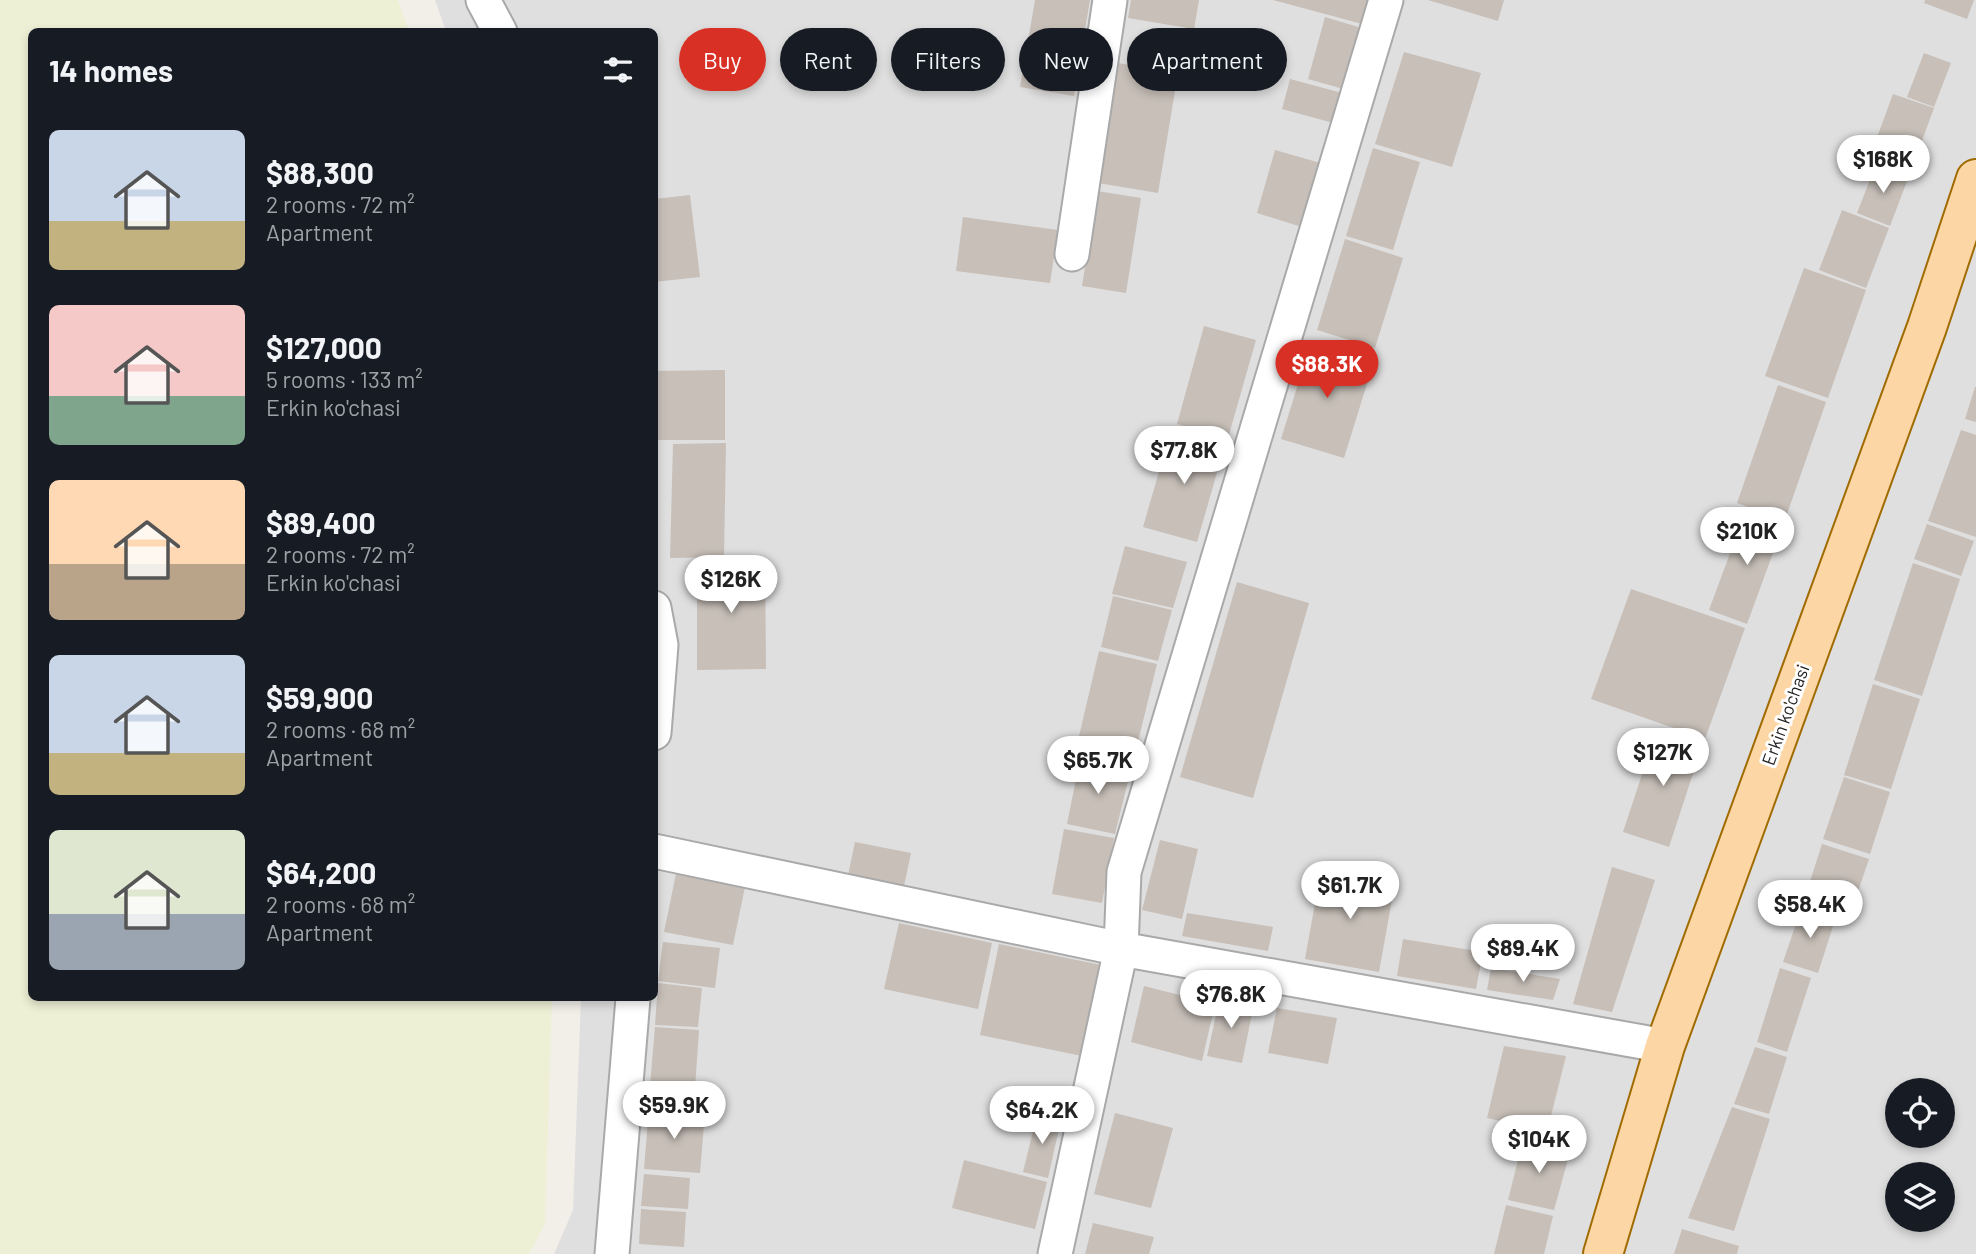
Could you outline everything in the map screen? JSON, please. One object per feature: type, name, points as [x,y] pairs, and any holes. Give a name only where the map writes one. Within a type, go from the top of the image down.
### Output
[{"type":"main road","name":"Erkin ko'chasi","points":[[1603,1254],[1665,1046],[1927,327],[1976,179]]},
{"type":"street","points":[[483,0],[498,28]]},
{"type":"street","points":[[1072,254],[1110,0]]},
{"type":"street","points":[[1055,1254],[1121,949],[1124,872],[1386,0]]},
{"type":"street","points":[[658,629],[661,645],[658,683]]},
{"type":"street","points":[[658,852],[1121,949],[1665,1046]]},
{"type":"street","points":[[611,1254],[633,1001]]},
{"type":"shaded area","points":[[435,0],[1976,0],[1976,1254],[554,1254],[573,1210],[581,1001],[658,1001],[658,28],[445,28]]},
{"type":"green space","points":[[0,0],[398,0],[408,28],[28,28],[28,1001],[552,1001],[545,1224],[529,1254],[0,1254]]},
{"type":"building","points":[[1035,0],[1090,0],[1085,28],[1030,28]]},
{"type":"building","points":[[1131,0],[1199,0],[1194,28],[1128,18]]},
{"type":"building","points":[[1273,0],[1373,0],[1366,25]]},
{"type":"building","points":[[1428,0],[1504,0],[1498,21]]},
{"type":"building","points":[[1925,0],[1974,0],[1967,19],[1924,3]]},
{"type":"building","points":[[1325,17],[1365,29],[1347,90],[1308,79]]},
{"type":"building","points":[[1404,52],[1481,73],[1452,167],[1375,144]]},
{"type":"building","points":[[1924,53],[1951,63],[1934,107],[1907,97]]},
{"type":"building","points":[[1118,63],[1127,64],[1127,91],[1175,91],[1158,193],[1098,183]]},
{"type":"building","points":[[1290,79],[1346,94],[1337,124],[1282,109]]},
{"type":"building","points":[[1044,91],[1075,91],[1074,96]]},
{"type":"building","points":[[1893,94],[1934,108],[1910,173],[1869,159]]},
{"type":"building","points":[[1373,148],[1420,162],[1393,250],[1346,236]]},
{"type":"building","points":[[1275,150],[1324,164],[1305,228],[1257,213]]},
{"type":"building","points":[[1876,164],[1909,176],[1890,226],[1857,213]]},
{"type":"building","points":[[1097,191],[1141,198],[1126,293],[1082,286]]},
{"type":"building","points":[[690,195],[700,277],[658,282],[658,199]]},
{"type":"building","points":[[1842,210],[1889,228],[1866,288],[1819,270]]},
{"type":"building","points":[[963,217],[1058,230],[1050,283],[956,271]]},
{"type":"building","points":[[1345,239],[1403,258],[1375,348],[1317,330]]},
{"type":"building","points":[[1804,268],[1866,290],[1828,398],[1765,376]]},
{"type":"building","points":[[1204,326],[1256,340],[1228,438],[1177,424]]},
{"type":"building","points":[[1311,342],[1374,361],[1344,458],[1281,439]]},
{"type":"building","points":[[725,370],[725,440],[658,440],[658,371]]},
{"type":"building","points":[[1778,385],[1826,402],[1785,520],[1737,503]]},
{"type":"building","points":[[1976,387],[1976,422],[1965,419]]},
{"type":"building","points":[[1171,430],[1225,445],[1197,542],[1143,527]]},
{"type":"building","points":[[1961,430],[1976,435],[1976,537],[1928,521]]},
{"type":"building","points":[[726,443],[724,557],[670,558],[673,444]]},
{"type":"building","points":[[1746,510],[1784,523],[1747,624],[1709,610]]},
{"type":"building","points":[[1927,524],[1974,541],[1961,576],[1914,559]]},
{"type":"building","points":[[1125,546],[1187,562],[1173,608],[1112,594]]},
{"type":"building","points":[[697,561],[765,561],[766,669],[697,670]]},
{"type":"building","points":[[1913,563],[1960,579],[1922,696],[1874,680]]},
{"type":"building","points":[[1237,582],[1309,603],[1253,798],[1180,777]]},
{"type":"building","points":[[1631,589],[1745,628],[1705,739],[1591,699]]},
{"type":"building","points":[[1113,596],[1172,610],[1158,661],[1101,647]]},
{"type":"building","points":[[1099,651],[1157,664],[1132,766],[1075,753]]},
{"type":"building","points":[[1873,684],[1920,699],[1891,789],[1844,775]]},
{"type":"building","points":[[1657,729],[1703,743],[1669,847],[1623,832]]},
{"type":"building","points":[[1080,759],[1131,769],[1115,834],[1067,824]]},
{"type":"building","points":[[1844,777],[1890,792],[1870,854],[1823,839]]},
{"type":"building","points":[[1064,829],[1114,838],[1102,903],[1052,894]]},
{"type":"building","points":[[1160,840],[1198,849],[1182,919],[1142,910]]},
{"type":"building","points":[[855,842],[911,853],[904,886],[848,875]]},
{"type":"building","points":[[1822,844],[1869,859],[1850,915],[1804,900]]},
{"type":"building","points":[[1612,867],[1655,880],[1612,1012],[1573,1004]]},
{"type":"building","points":[[677,869],[746,882],[733,945],[664,932]]},
{"type":"building","points":[[1321,870],[1395,883],[1379,972],[1305,959]]},
{"type":"building","points":[[1802,906],[1836,917],[1818,973],[1783,962]]},
{"type":"building","points":[[1187,913],[1273,927],[1268,951],[1182,936]]},
{"type":"building","points":[[899,923],[992,943],[978,1009],[884,989]]},
{"type":"building","points":[[1403,939],[1483,952],[1476,989],[1397,976]]},
{"type":"building","points":[[663,942],[720,948],[715,988],[658,981]]},
{"type":"building","points":[[999,944],[1101,965],[1082,1056],[980,1035]]},
{"type":"building","points":[[1491,968],[1560,979],[1553,1000],[1487,990]]},
{"type":"building","points":[[1780,968],[1811,978],[1787,1052],[1757,1042]]},
{"type":"building","points":[[658,983],[702,988],[698,1027],[655,1025]]},
{"type":"building","points":[[1144,986],[1215,1004],[1202,1061],[1131,1042]]},
{"type":"building","points":[[1220,997],[1254,1004],[1242,1063],[1207,1056]]},
{"type":"building","points":[[1277,1008],[1337,1018],[1328,1064],[1268,1053]]},
{"type":"building","points":[[655,1027],[699,1030],[695,1088],[650,1085]]},
{"type":"building","points":[[1504,1046],[1566,1056],[1547,1132],[1487,1118]]},
{"type":"building","points":[[1755,1047],[1787,1057],[1769,1114],[1734,1104]]},
{"type":"building","points":[[1732,1107],[1770,1119],[1734,1231],[1688,1218]]},
{"type":"building","points":[[649,1108],[705,1113],[700,1173],[644,1169]]},
{"type":"building","points":[[1115,1113],[1173,1128],[1151,1208],[1094,1194]]},
{"type":"building","points":[[1037,1115],[1061,1120],[1048,1178],[1023,1172]]},
{"type":"building","points":[[1523,1140],[1570,1152],[1554,1210],[1508,1200]]},
{"type":"building","points":[[964,1160],[1047,1182],[1035,1229],[952,1208]]},
{"type":"building","points":[[644,1174],[690,1178],[688,1209],[641,1206]]},
{"type":"building","points":[[1506,1205],[1553,1216],[1544,1254],[1494,1254]]},
{"type":"building","points":[[641,1209],[686,1212],[684,1247],[639,1244]]},
{"type":"building","points":[[1093,1223],[1154,1237],[1149,1254],[1085,1254]]},
{"type":"building","points":[[1682,1229],[1739,1246],[1737,1254],[1674,1254]]}]
